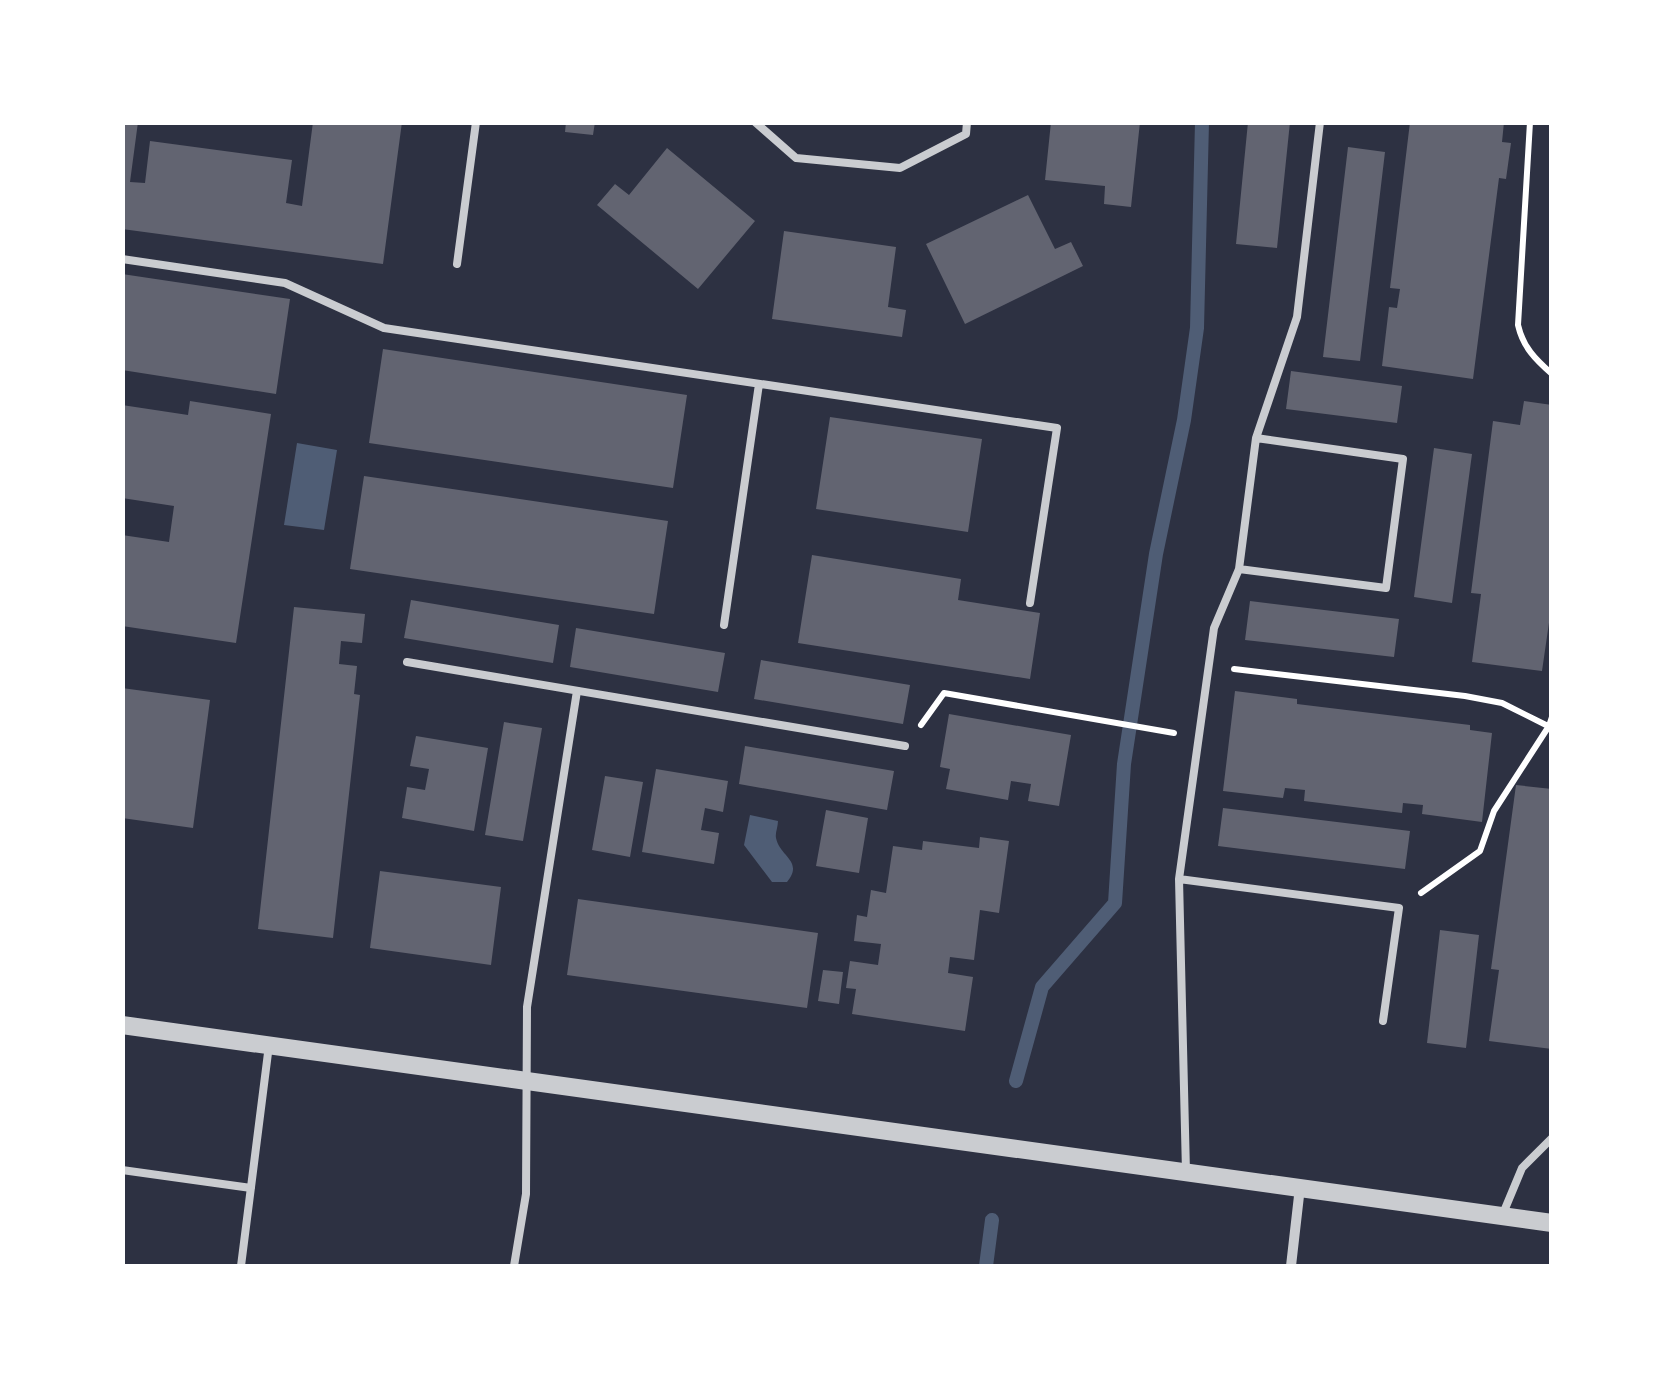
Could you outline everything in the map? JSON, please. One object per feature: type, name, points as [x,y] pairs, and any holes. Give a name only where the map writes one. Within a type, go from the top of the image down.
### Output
[{"type":"street","points":[[122,1024],[1552,1223]]},
{"type":"street","points":[[1291,1266],[1300,1188]]},
{"type":"lane","points":[[456,264],[476,122]]},
{"type":"lane","points":[[755,122],[796,158],[900,168],[966,134],[967,122]]},
{"type":"lane","points":[[1186,1172],[1179,879],[1214,628],[1239,569],[1256,438],[1297,317],[1320,122]]},
{"type":"lane","points":[[122,259],[285,283],[384,328],[1057,428],[1030,603]]},
{"type":"lane","points":[[724,625],[759,384]]},
{"type":"lane","points":[[1239,569],[1386,588],[1398,496],[1402,459],[1256,438]]},
{"type":"lane","points":[[406,662],[905,746]]},
{"type":"lane","points":[[514,1266],[526,1194],[527,1006],[578,691]]},
{"type":"lane","points":[[1179,879],[1399,908],[1383,1021]]},
{"type":"lane","points":[[241,1266],[269,1045]]},
{"type":"lane","points":[[1502,1216],[1522,1168],[1552,1138]]},
{"type":"lane","points":[[122,1170],[250,1188]]},
{"type":"path","points":[[1530,122],[1518,325],[1530,353],[1552,374]]},
{"type":"path","points":[[1208,666],[1465,696],[1502,703],[1550,727]]},
{"type":"path","points":[[905,746],[944,693],[1165,732]]},
{"type":"path","points":[[1399,908],[1480,851],[1494,811],[1550,727],[1552,717]]},
{"type":"water","points":[[297,443],[337,450],[324,530],[284,525]]},
{"type":"water","points":[[750,815],[778,821],[776,838],[793,869],[787,882],[772,882],[744,845]]},
{"type":"building","points":[[122,122],[138,122],[130,182],[145,183],[150,141],[292,160],[286,203],[302,206],[313,122],[402,122],[383,264],[122,229]]},
{"type":"building","points":[[566,122],[595,122],[593,135],[565,132]]},
{"type":"building","points":[[1051,122],[1140,122],[1131,207],[1104,204],[1105,186],[1045,180]]},
{"type":"building","points":[[1248,122],[1290,122],[1277,248],[1236,244]]},
{"type":"building","points":[[1410,122],[1504,122],[1502,142],[1511,143],[1506,179],[1499,178],[1473,379],[1382,366],[1389,307],[1397,308],[1400,289],[1390,288]]},
{"type":"building","points":[[1348,147],[1385,152],[1360,361],[1323,357]]},
{"type":"building","points":[[667,148],[755,221],[698,289],[597,205],[615,184],[629,195]]},
{"type":"building","points":[[1028,195],[1055,249],[1071,242],[1083,266],[965,324],[926,244]]},
{"type":"building","points":[[784,231],[896,247],[888,307],[906,310],[902,337],[772,319]]},
{"type":"building","points":[[122,274],[290,299],[276,394],[122,370]]},
{"type":"building","points":[[383,349],[687,395],[673,488],[369,443]]},
{"type":"building","points":[[1291,371],[1402,386],[1397,423],[1286,409]]},
{"type":"building","points":[[190,401],[271,414],[236,643],[122,626],[122,535],[169,542],[174,506],[122,498],[122,405],[188,415]]},
{"type":"building","points":[[1524,401],[1552,405],[1552,602],[1542,671],[1472,662],[1481,594],[1471,593],[1493,421],[1520,425]]},
{"type":"building","points":[[830,417],[982,439],[968,532],[816,509]]},
{"type":"building","points":[[1434,448],[1472,454],[1452,603],[1414,597]]},
{"type":"building","points":[[364,476],[668,521],[654,614],[350,569]]},
{"type":"building","points":[[812,555],[961,579],[958,600],[1040,613],[1030,679],[798,643]]},
{"type":"building","points":[[411,600],[559,625],[553,663],[404,638]]},
{"type":"building","points":[[1250,601],[1399,619],[1394,657],[1245,640]]},
{"type":"building","points":[[294,607],[365,614],[362,643],[341,641],[339,664],[357,666],[354,694],[360,695],[333,938],[258,929]]},
{"type":"building","points":[[576,628],[725,653],[718,692],[570,667]]},
{"type":"building","points":[[761,660],[910,685],[903,724],[754,699]]},
{"type":"building","points":[[122,688],[210,700],[193,828],[122,818]]},
{"type":"building","points":[[1235,691],[1297,699],[1297,704],[1470,725],[1470,730],[1492,733],[1482,822],[1422,814],[1423,805],[1403,803],[1402,813],[1304,801],[1305,790],[1285,788],[1283,798],[1223,791]]},
{"type":"building","points":[[949,714],[1071,735],[1059,806],[1028,801],[1031,784],[1011,781],[1008,800],[946,789],[950,769],[940,767]]},
{"type":"building","points":[[504,722],[542,728],[523,841],[485,835]]},
{"type":"building","points":[[416,736],[488,748],[474,831],[402,818],[407,787],[425,790],[429,769],[410,766]]},
{"type":"building","points":[[745,746],[894,771],[887,810],[739,784]]},
{"type":"building","points":[[656,769],[728,781],[723,812],[705,808],[701,830],[719,833],[714,864],[642,852]]},
{"type":"building","points":[[605,776],[643,782],[630,857],[592,850]]},
{"type":"building","points":[[1516,785],[1552,789],[1552,1049],[1489,1041],[1499,970],[1491,969]]},
{"type":"building","points":[[1223,808],[1410,831],[1405,869],[1218,846]]},
{"type":"building","points":[[826,810],[868,818],[859,873],[816,866]]},
{"type":"building","points":[[980,837],[1009,841],[999,913],[980,910],[974,960],[950,957],[948,973],[973,977],[965,1031],[852,1014],[856,989],[846,988],[850,961],[878,965],[881,944],[854,941],[857,915],[867,917],[871,890],[886,893],[893,846],[922,850],[923,841],[979,848]]},
{"type":"building","points":[[380,871],[501,887],[491,965],[370,948]]},
{"type":"building","points":[[578,899],[818,933],[807,1008],[567,975]]},
{"type":"building","points":[[1440,930],[1479,935],[1466,1048],[1427,1043]]},
{"type":"building","points":[[823,970],[843,972],[839,1004],[818,1001]]},
{"type":"waterway","points":[[1016,1081],[1042,987],[1115,903],[1124,764],[1156,554],[1184,420],[1197,328],[1202,122]]},
{"type":"waterway","points":[[986,1266],[992,1220]]}]
